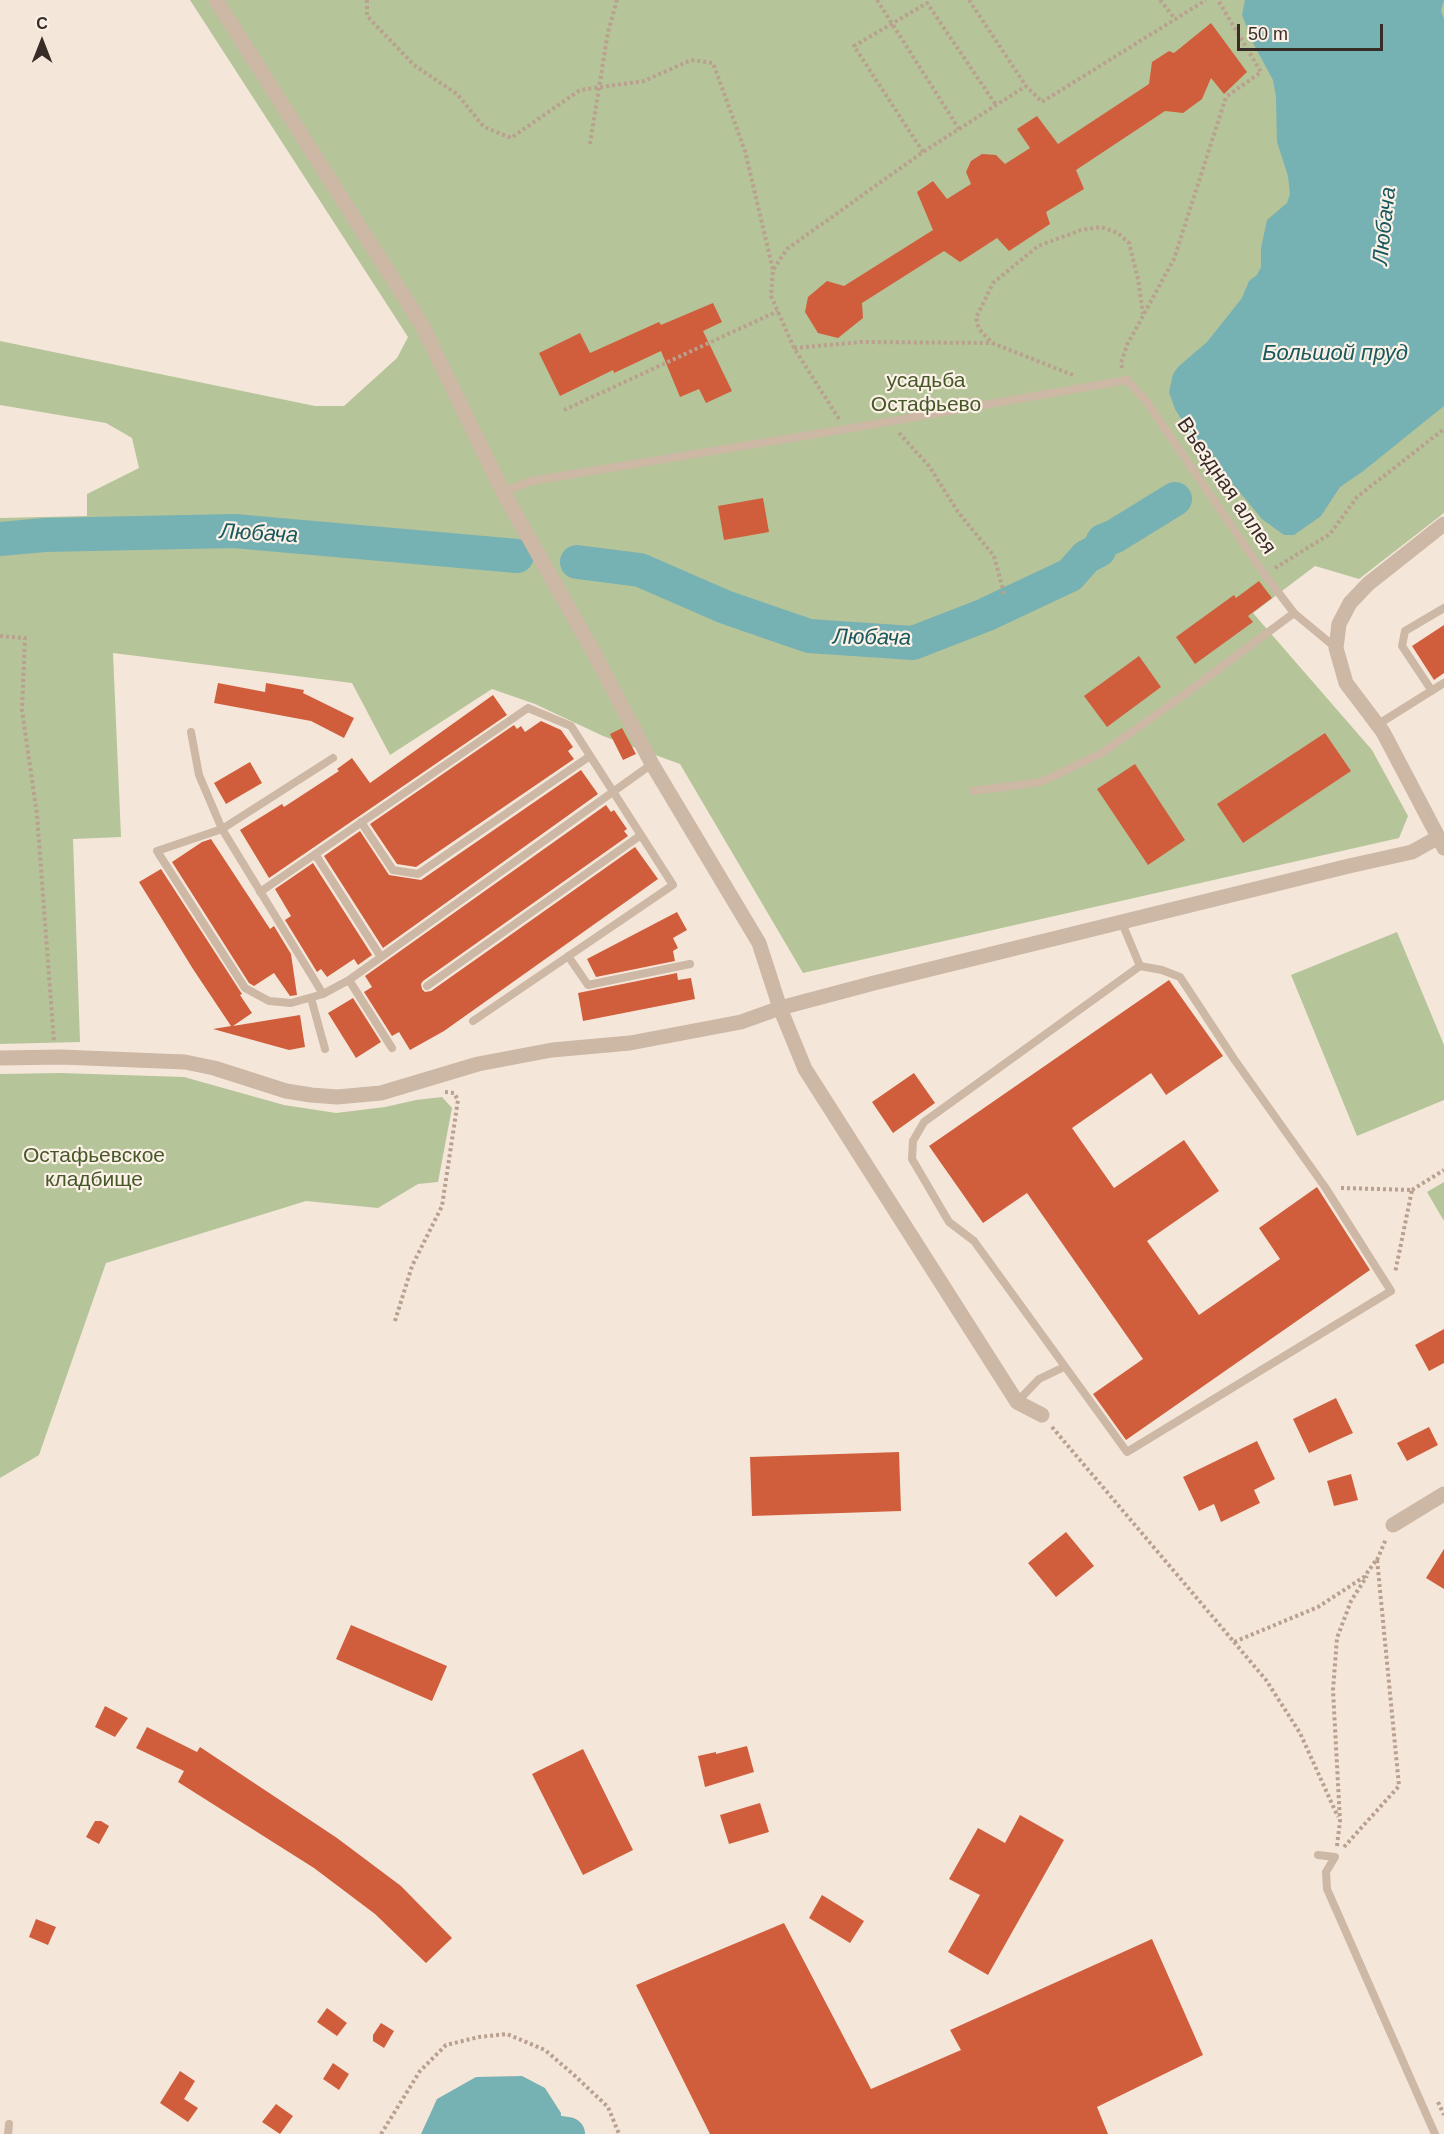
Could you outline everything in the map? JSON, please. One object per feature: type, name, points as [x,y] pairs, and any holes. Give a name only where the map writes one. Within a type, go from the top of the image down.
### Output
[{"type":"street","points":[[216,0],[422,325],[503,492],[592,651],[652,765],[759,943],[780,1008],[805,1069],[1017,1402],[1042,1415]]},
{"type":"street","points":[[0,1058],[61,1057],[185,1062],[214,1068],[286,1091],[311,1095],[358,1096],[381,1093],[478,1064],[552,1050],[630,1043],[741,1022],[780,1008],[885,980],[1442,845],[1377,725],[1346,682],[1336,648],[1339,624],[1350,603],[1368,584],[1444,524]]},
{"type":"street","points":[[1393,1525],[1444,1494]]},
{"type":"lane","points":[[503,492],[531,482],[1127,380]]},
{"type":"lane","name":"Въездная аллея","points":[[1127,380],[1146,401],[1293,613],[1336,648]]},
{"type":"lane","points":[[1432,691],[1402,646],[1406,631],[1444,608]]},
{"type":"lane","points":[[973,791],[1041,782],[1102,753],[1293,613]]},
{"type":"lane","points":[[1377,725],[1444,683]]},
{"type":"lane","points":[[260,892],[528,708],[571,726],[673,885],[473,1022]]},
{"type":"lane","points":[[191,732],[199,775],[222,829],[323,994]]},
{"type":"lane","points":[[362,822],[393,870],[418,874],[590,756]]},
{"type":"lane","points":[[333,758],[222,829],[157,851],[245,988],[269,1001],[291,1003],[323,994],[349,980],[652,765]]},
{"type":"lane","points":[[427,986],[641,835]]},
{"type":"lane","points":[[315,854],[381,957]]},
{"type":"lane","points":[[1122,923],[1140,966]]},
{"type":"lane","points":[[568,956],[588,985],[690,964]]},
{"type":"lane","points":[[1140,966],[1180,976],[1234,1059],[1324,1187],[1391,1291],[1127,1452],[974,1241],[949,1222],[912,1159],[913,1140],[924,1122],[1140,966]]},
{"type":"lane","points":[[349,980],[392,1048]]},
{"type":"lane","points":[[310,998],[326,1049]]},
{"type":"lane","points":[[1017,1402],[1039,1379],[1064,1367]]},
{"type":"lane","points":[[1318,1855],[1335,1857],[1326,1872],[1327,1889],[1435,2134]]},
{"type":"lane","points":[[8,2134],[9,2124]]},
{"type":"lane","points":[[1427,2134],[1430,2124]]},
{"type":"path","points":[[367,0],[367,16],[414,65],[457,94],[484,127],[511,138],[580,90],[644,81],[691,60],[713,63],[745,151],[774,270],[771,296],[794,348],[846,429]]},
{"type":"path","points":[[590,144],[608,32],[617,0]]},
{"type":"path","points":[[877,0],[958,129]]},
{"type":"path","points":[[969,0],[1026,86],[1042,102],[1206,0]]},
{"type":"path","points":[[1160,0],[1175,19]]},
{"type":"path","points":[[1127,380],[1121,363],[1127,345],[1174,259],[1226,97],[1261,72],[1218,0]]},
{"type":"path","points":[[923,152],[854,46],[927,3],[996,105]]},
{"type":"path","points":[[774,270],[787,249],[923,152],[1026,86]]},
{"type":"path","points":[[992,343],[979,329],[976,318],[993,283],[1038,246],[1081,230],[1101,227],[1118,233],[1129,243],[1138,279],[1143,314]]},
{"type":"path","points":[[564,410],[778,311]]},
{"type":"path","points":[[794,348],[861,342],[992,343],[1082,378]]},
{"type":"path","points":[[888,422],[929,466],[958,512],[994,556],[1005,597]]},
{"type":"path","points":[[1264,574],[1330,534],[1357,497],[1444,429]]},
{"type":"path","points":[[0,636],[25,638],[21,710],[37,815],[54,1043],[61,1042]]},
{"type":"path","points":[[395,1321],[412,1266],[442,1206],[458,1100],[454,1093],[441,1092]]},
{"type":"path","points":[[1324,1187],[1412,1190],[1444,1170]]},
{"type":"path","points":[[1391,1291],[1412,1190]]},
{"type":"path","points":[[1042,1415],[1266,1680],[1300,1733],[1340,1821]]},
{"type":"path","points":[[1335,1857],[1340,1821],[1333,1690],[1337,1638],[1351,1601],[1377,1559],[1393,1525]]},
{"type":"path","points":[[1234,1642],[1318,1607],[1364,1577],[1377,1559]]},
{"type":"path","points":[[1335,1857],[1399,1786],[1377,1559]]},
{"type":"path","points":[[381,2134],[420,2072],[446,2045],[478,2037],[507,2034],[545,2050],[574,2075],[608,2107],[619,2134]]},
{"type":"green space","name":"усадьба Остафьево","points":[[190,0],[1444,0],[1444,513],[1359,579],[1315,566],[1253,613],[1372,750],[1408,816],[1399,838],[803,973],[680,764],[603,736],[535,704],[492,689],[390,755],[352,683],[113,653],[121,837],[73,839],[80,1042],[0,1044],[0,518],[87,516],[87,494],[139,468],[132,438],[106,423],[0,405],[0,341],[315,406],[344,406],[397,358],[408,337]]},
{"type":"green space","points":[[1397,932],[1444,1045],[1444,1100],[1357,1136],[1291,975]]},
{"type":"green space","name":"Остафьевское кладбище","points":[[60,1073],[184,1077],[284,1105],[336,1113],[442,1097],[452,1108],[438,1182],[418,1184],[378,1208],[306,1201],[106,1263],[39,1455],[0,1478],[0,1074]]},
{"type":"green space","points":[[1444,1182],[1444,1221],[1427,1192]]},
{"type":"water","name":"Большой пруд","points":[[1245,0],[1444,0],[1441,10],[1444,20],[1444,406],[1340,487],[1321,516],[1294,535],[1284,535],[1262,519],[1188,430],[1175,409],[1169,392],[1173,374],[1178,367],[1207,342],[1242,298],[1249,281],[1257,275],[1261,267],[1261,248],[1267,220],[1287,203],[1290,194],[1288,176],[1277,142],[1276,97],[1273,80],[1254,45],[1242,15]]},
{"type":"water","points":[[522,2076],[545,2088],[561,2113],[560,2134],[421,2134],[437,2099],[476,2077]]},
{"type":"building","points":[[1211,23],[1247,72],[1224,94],[1211,78],[1202,99],[1183,113],[1165,111],[1076,170],[1084,189],[1046,212],[1050,224],[1009,251],[997,238],[960,262],[944,251],[862,303],[863,318],[838,338],[818,333],[805,312],[808,297],[827,281],[844,286],[933,230],[917,192],[933,181],[947,199],[971,184],[966,172],[971,161],[982,154],[996,155],[1005,164],[1030,148],[1017,129],[1037,116],[1058,144],[1149,84],[1152,62],[1169,51],[1174,53]]},
{"type":"building","points":[[713,303],[722,322],[703,331],[732,391],[706,403],[699,389],[680,397],[661,351],[614,373],[613,370],[560,396],[539,353],[580,333],[590,353],[659,322],[661,325]]},
{"type":"building","points":[[763,498],[769,532],[724,540],[718,506]]},
{"type":"building","points":[[1259,581],[1272,598],[1248,616],[1253,622],[1195,664],[1176,637],[1234,595],[1236,598]]},
{"type":"building","points":[[1444,625],[1444,673],[1434,680],[1412,646]]},
{"type":"building","points":[[1139,656],[1161,687],[1107,727],[1084,696]]},
{"type":"building","points":[[218,683],[265,692],[266,683],[304,690],[303,693],[354,718],[344,738],[311,721],[214,703]]},
{"type":"building","points":[[493,695],[507,715],[269,878],[240,830],[282,804],[284,807],[339,771],[337,769],[352,758],[370,783]]},
{"type":"building","points":[[541,721],[561,730],[573,747],[568,751],[574,759],[416,867],[397,864],[370,824],[514,725],[517,729],[521,726],[525,732]]},
{"type":"building","points":[[622,728],[636,754],[623,760],[610,734]]},
{"type":"building","points":[[1325,733],[1351,771],[1243,843],[1217,804]]},
{"type":"building","points":[[250,762],[262,783],[226,804],[214,783]]},
{"type":"building","points":[[1135,764],[1185,840],[1148,865],[1097,789]]},
{"type":"building","points":[[581,770],[598,794],[383,948],[324,856],[360,831],[389,875],[421,880]]},
{"type":"building","points":[[606,805],[611,812],[614,810],[627,829],[624,831],[628,836],[423,981],[422,989],[425,992],[431,991],[635,847],[658,879],[444,1031],[410,1050],[399,1032],[392,1036],[364,992],[372,987],[365,976]]},
{"type":"building","points":[[211,839],[270,929],[274,926],[291,954],[297,995],[290,996],[274,973],[254,986],[249,983],[172,862],[202,842]]},
{"type":"building","points":[[313,863],[372,955],[358,965],[354,959],[327,977],[321,969],[317,972],[285,920],[291,916],[275,889]]},
{"type":"building","points":[[161,869],[252,1013],[233,1026],[300,1015],[305,1047],[289,1050],[213,1029],[231,1026],[139,882]]},
{"type":"building","points":[[677,912],[687,930],[673,938],[678,948],[673,951],[675,961],[596,977],[587,959]]},
{"type":"building","points":[[677,973],[678,980],[691,978],[695,999],[583,1021],[578,993]]},
{"type":"building","points":[[1169,980],[1223,1056],[1166,1095],[1151,1073],[1072,1128],[1114,1188],[1184,1140],[1219,1191],[1147,1241],[1199,1315],[1280,1259],[1259,1228],[1317,1187],[1370,1270],[1126,1440],[1093,1394],[1143,1359],[1027,1193],[983,1223],[929,1146]]},
{"type":"building","points":[[353,998],[381,1042],[356,1058],[328,1013]]},
{"type":"building","points":[[914,1073],[935,1103],[893,1133],[872,1102]]},
{"type":"building","points":[[1444,1329],[1444,1363],[1429,1371],[1415,1345]]},
{"type":"building","points":[[1336,1398],[1353,1433],[1309,1453],[1293,1419]]},
{"type":"building","points":[[1429,1427],[1438,1445],[1407,1461],[1397,1443]]},
{"type":"building","points":[[1257,1441],[1275,1479],[1254,1490],[1260,1503],[1221,1522],[1214,1504],[1199,1511],[1183,1477]]},
{"type":"building","points":[[899,1452],[901,1511],[752,1516],[750,1457]]},
{"type":"building","points":[[1351,1474],[1358,1500],[1334,1506],[1327,1481]]},
{"type":"building","points":[[1066,1532],[1094,1566],[1056,1597],[1028,1563]]},
{"type":"building","points":[[1444,1549],[1444,1589],[1426,1578]]},
{"type":"building","points":[[351,1625],[447,1666],[432,1701],[336,1659]]},
{"type":"building","points":[[105,1706],[128,1718],[115,1737],[95,1727]]},
{"type":"building","points":[[147,1727],[197,1752],[200,1747],[337,1838],[401,1886],[452,1938],[426,1963],[375,1914],[314,1868],[178,1782],[184,1771],[136,1748]]},
{"type":"building","points":[[747,1746],[754,1772],[705,1787],[698,1756]]},
{"type":"building","points":[[583,1749],[633,1850],[583,1875],[532,1774]]},
{"type":"building","points":[[760,1803],[769,1832],[729,1844],[720,1815]]},
{"type":"building","points":[[1020,1815],[1064,1840],[988,1975],[948,1952],[980,1895],[949,1879],[978,1828],[1005,1843]]},
{"type":"building","points":[[95,1821],[101,1821],[109,1826],[99,1844],[86,1837]]},
{"type":"building","points":[[822,1895],[864,1921],[850,1943],[809,1918]]},
{"type":"building","points":[[36,1919],[56,1927],[48,1945],[29,1937]]},
{"type":"building","points":[[784,1923],[871,2089],[961,2050],[950,2030],[1152,1939],[1203,2055],[1097,2107],[1108,2134],[710,2134],[636,1985]]},
{"type":"building","points":[[327,2008],[347,2023],[337,2036],[317,2022]]},
{"type":"building","points":[[381,2023],[394,2031],[384,2048],[373,2041],[373,2035]]},
{"type":"building","points":[[333,2063],[349,2074],[339,2090],[323,2079]]},
{"type":"building","points":[[180,2071],[195,2081],[184,2099],[198,2108],[188,2122],[160,2103]]},
{"type":"building","points":[[276,2104],[293,2116],[280,2134],[262,2122]]},
{"type":"waterway","name":"Любача","points":[[577,562],[640,570],[725,607],[809,636],[913,643],[985,615],[1070,575],[1086,557],[1099,550],[1103,541],[1175,499]]},
{"type":"waterway","name":"Любача","points":[[0,539],[44,535],[234,531],[517,556]]},
{"type":"waterway","name":"Любача","points":[[487,2134],[513,2126],[568,2134]]}]
